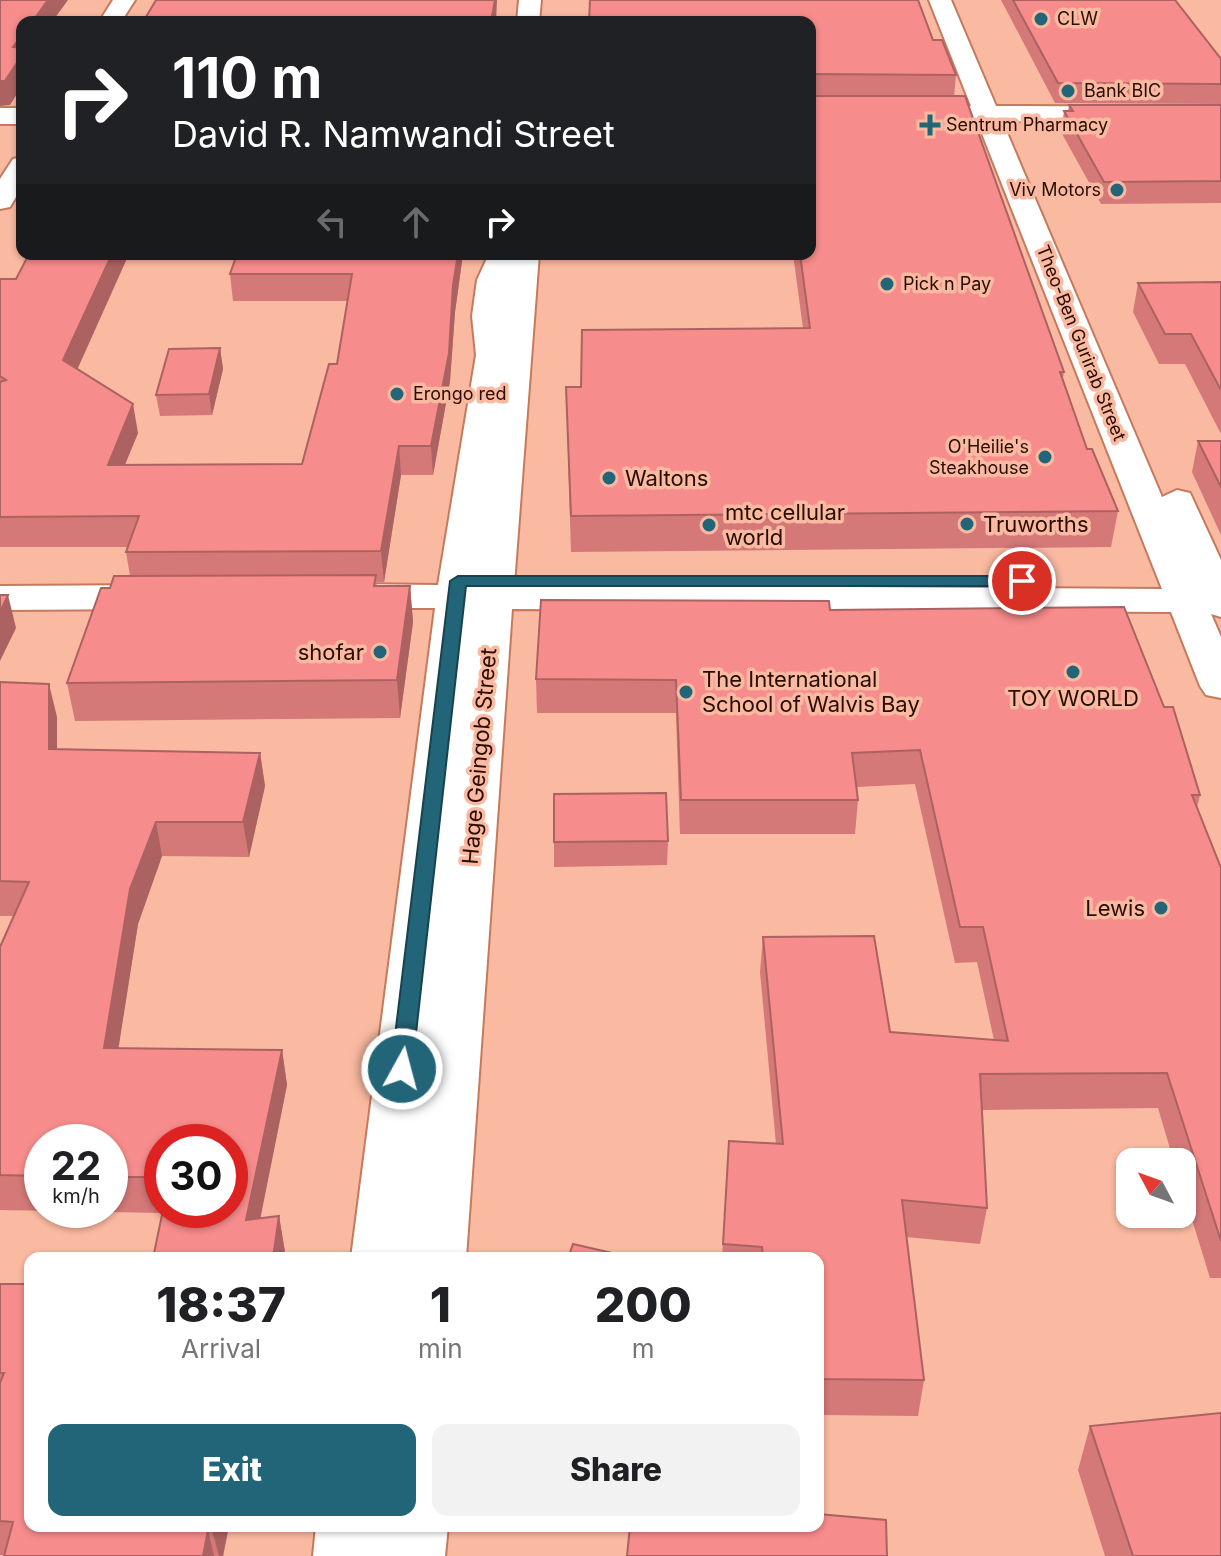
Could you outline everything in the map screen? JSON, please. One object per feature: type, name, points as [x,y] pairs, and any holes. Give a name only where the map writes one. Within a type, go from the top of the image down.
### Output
[{"type":"street","name":"Theo-Ben Gurirab Street","points":[[940,0],[996,113]]},
{"type":"street","name":"Theo-Ben Gurirab Street","points":[[959,0],[1056,278],[1208,593],[1221,686]]},
{"type":"street","points":[[937,113],[1221,115]]},
{"type":"street","points":[[0,201],[16,175]]},
{"type":"street","name":"Hage Geingob Street","points":[[437,1252],[475,588],[492,355],[487,316],[492,280],[501,260]]},
{"type":"street","name":"Hage Geingob Street","points":[[381,1252],[523,260]]},
{"type":"street","points":[[0,580],[189,589],[0,598]]},
{"type":"street","points":[[315,589],[1208,593]]},
{"type":"street","points":[[346,1556],[348,1532]]},
{"type":"street","points":[[412,1556],[414,1532]]},
{"type":"building","points":[[0,0],[48,0],[36,16],[16,16],[16,43],[13,47],[16,47],[16,64],[5,81],[0,81]]},
{"type":"building","points":[[156,0],[495,0],[492,16],[147,16]]},
{"type":"building","points":[[590,0],[918,0],[933,40],[942,40],[956,75],[816,74],[816,16],[589,16]]},
{"type":"building","points":[[1013,0],[1175,0],[1221,59],[1221,84],[1058,83]]},
{"type":"building","points":[[816,96],[965,96],[1064,372],[1060,372],[1087,449],[1092,449],[1118,511],[571,516],[566,387],[581,387],[582,330],[810,328],[801,260],[816,260]]},
{"type":"building","points":[[1069,105],[1221,105],[1221,181],[1104,182],[1064,111],[1073,111]]},
{"type":"building","points":[[26,260],[109,260],[63,360],[133,404],[108,465],[302,464],[329,364],[337,364],[352,274],[230,274],[235,260],[457,260],[449,353],[431,446],[399,446],[381,551],[126,552],[139,516],[0,517],[0,382],[6,380],[0,376],[0,279],[16,279]]},
{"type":"building","points":[[1221,282],[1221,390],[1191,334],[1165,334],[1138,283]]},
{"type":"building","points":[[220,348],[209,394],[156,395],[169,349]]},
{"type":"building","points":[[1198,441],[1221,441],[1221,487]]},
{"type":"building","points":[[376,575],[374,586],[410,586],[397,680],[67,683],[101,588],[110,588],[114,576]]},
{"type":"building","points":[[0,595],[8,595],[0,612]]},
{"type":"building","points":[[541,600],[829,601],[830,610],[1124,607],[1164,707],[1173,707],[1200,795],[1192,795],[1221,868],[1221,1241],[1196,1163],[1196,1148],[1191,1148],[1167,1073],[980,1074],[987,1208],[902,1200],[924,1380],[824,1379],[824,1252],[762,1252],[762,1247],[723,1244],[729,1141],[783,1144],[763,937],[874,936],[890,1032],[1008,1041],[983,927],[960,927],[920,750],[852,753],[858,800],[681,800],[676,680],[536,679]]},
{"type":"building","points":[[0,682],[49,684],[49,749],[260,753],[243,822],[156,822],[130,889],[104,1048],[282,1050],[248,1211],[248,1124],[144,1124],[144,1177],[128,1177],[128,1124],[24,1124],[24,1176],[0,1175],[0,947],[29,882],[0,881]]},
{"type":"building","points":[[666,793],[668,841],[554,842],[554,794]]},
{"type":"building","points":[[279,1216],[274,1252],[154,1252],[159,1228],[248,1228],[248,1220]]},
{"type":"building","points":[[573,1244],[608,1252],[570,1252]]},
{"type":"building","points":[[0,1284],[24,1284],[24,1532],[208,1532],[203,1556],[4,1556],[13,1522],[0,1521],[0,1383],[4,1373],[0,1373]]},
{"type":"building","points":[[1221,1413],[1221,1556],[1133,1556],[1090,1426]]},
{"type":"building","points":[[824,1515],[886,1520],[887,1556],[627,1556],[629,1532],[824,1532]]},
{"type":"place","name":"CLW","points":[[1041,19]]},
{"type":"place","name":"Bank BIC","points":[[1068,91]]},
{"type":"place","name":"Sentrum Pharmacy","points":[[930,125]]},
{"type":"place","name":"Viv Motors","points":[[1117,190]]},
{"type":"place","name":"Pick n Pay","points":[[887,284]]},
{"type":"place","name":"Erongo red","points":[[397,394]]},
{"type":"place","name":"O'Heilie's Steakhouse","points":[[1045,457]]},
{"type":"place","name":"Waltons","points":[[609,478]]},
{"type":"place","name":"Truworths","points":[[967,524]]},
{"type":"place","name":"mtc cellular world","points":[[709,525]]},
{"type":"place","name":"shofar","points":[[380,652]]},
{"type":"place","name":"TOY WORLD","points":[[1073,672]]},
{"type":"place","name":"The International School of Walvis Bay","points":[[686,692]]},
{"type":"place","name":"Lewis","points":[[1161,908]]},
{"type":"route","points":[[402,1069],[458,581],[1022,581]]}]
